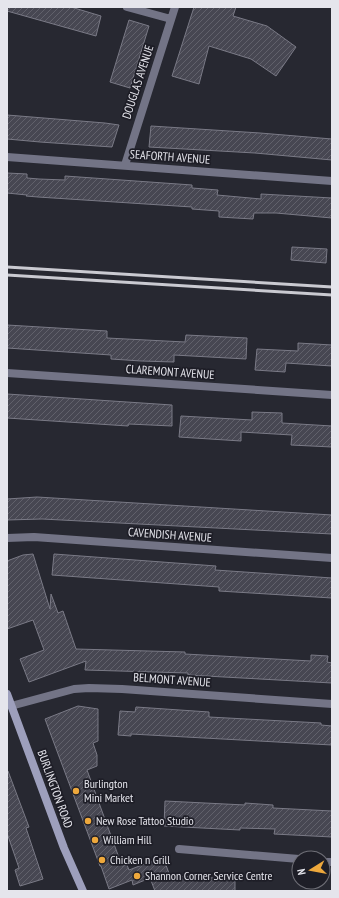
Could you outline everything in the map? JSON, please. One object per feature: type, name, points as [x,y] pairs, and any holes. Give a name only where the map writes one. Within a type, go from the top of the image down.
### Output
[{"type":"main road","name":"BURLINGTON ROAD","points":[[7,694],[64,848],[83,891]]},
{"type":"street","points":[[127,7],[171,19]]},
{"type":"street","name":"DOUGLAS AVENUE","points":[[125,165],[175,7]]},
{"type":"street","name":"SEAFORTH AVENUE","points":[[7,157],[332,181]]},
{"type":"street","name":"CLAREMONT AVENUE","points":[[7,373],[332,395]]},
{"type":"street","name":"CAVENDISH AVENUE","points":[[7,538],[34,537],[332,558]]},
{"type":"street","name":"BELMONT AVENUE","points":[[11,706],[74,689],[89,688],[130,689],[332,704]]},
{"type":"street","points":[[179,849],[291,858]]},
{"type":"building","points":[[7,7],[71,7],[101,16],[96,36],[7,11]]},
{"type":"building","points":[[194,7],[236,7],[233,16],[267,26],[296,47],[276,76],[251,59],[209,46],[199,84],[172,76]]},
{"type":"building","points":[[129,20],[149,26],[130,88],[110,82]]},
{"type":"building","points":[[7,115],[119,125],[112,147],[40,142],[7,139]]},
{"type":"building","points":[[151,126],[332,139],[332,160],[255,153],[149,147]]},
{"type":"building","points":[[7,173],[27,174],[27,178],[39,179],[65,180],[65,176],[192,185],[192,188],[218,190],[217,195],[261,199],[261,194],[332,198],[332,218],[276,213],[254,213],[253,219],[219,217],[219,211],[192,209],[192,207],[26,196],[27,195],[7,193]]},
{"type":"building","points":[[292,247],[327,249],[326,263],[291,260]]},
{"type":"building","points":[[7,325],[107,331],[107,338],[185,342],[186,335],[247,338],[246,359],[174,355],[174,362],[141,361],[111,359],[111,355],[7,348]]},
{"type":"building","points":[[298,343],[332,345],[332,366],[286,363],[285,372],[255,370],[257,349],[298,351]]},
{"type":"building","points":[[7,394],[172,405],[172,426],[129,424],[128,426],[7,418]]},
{"type":"building","points":[[252,412],[282,413],[282,423],[332,426],[332,447],[291,445],[292,435],[241,432],[241,441],[179,437],[181,416],[252,420]]},
{"type":"building","points":[[37,497],[332,515],[332,534],[42,519],[7,520],[7,499]]},
{"type":"building","points":[[33,554],[50,609],[51,594],[58,613],[63,611],[76,649],[185,652],[185,654],[311,661],[311,655],[328,656],[327,662],[332,663],[332,683],[188,675],[188,673],[85,670],[86,661],[29,682],[20,659],[44,650],[33,620],[7,629],[7,561],[23,555]]},
{"type":"building","points":[[54,554],[216,566],[215,570],[332,578],[332,598],[219,591],[219,587],[52,575]]},
{"type":"building","points":[[78,706],[98,709],[98,741],[93,743],[97,755],[97,766],[87,770],[122,866],[127,865],[129,870],[163,857],[170,876],[235,879],[235,891],[155,891],[150,878],[133,885],[132,880],[109,889],[45,719]]},
{"type":"building","points":[[136,707],[209,712],[209,717],[321,723],[321,725],[332,726],[332,745],[131,734],[131,736],[118,735],[120,711],[135,712]]},
{"type":"building","points":[[7,771],[29,827],[26,828],[43,879],[20,886],[15,870],[19,868],[7,833]]},
{"type":"building","points":[[165,801],[245,805],[245,803],[273,805],[273,808],[332,811],[332,837],[274,834],[275,829],[240,828],[240,830],[164,826]]},
{"type":"railway","points":[[7,267],[332,287]]},
{"type":"railway","points":[[7,275],[332,295]]},
{"type":"place","name":"Burlington Mini Market","points":[[76,791]]},
{"type":"place","name":"New Rose Tattoo Studio","points":[[88,821]]},
{"type":"place","name":"William Hill","points":[[95,840]]},
{"type":"place","name":"Chicken n Grill","points":[[102,860]]},
{"type":"place","name":"Shannon Corner Service Centre","points":[[137,876]]}]
